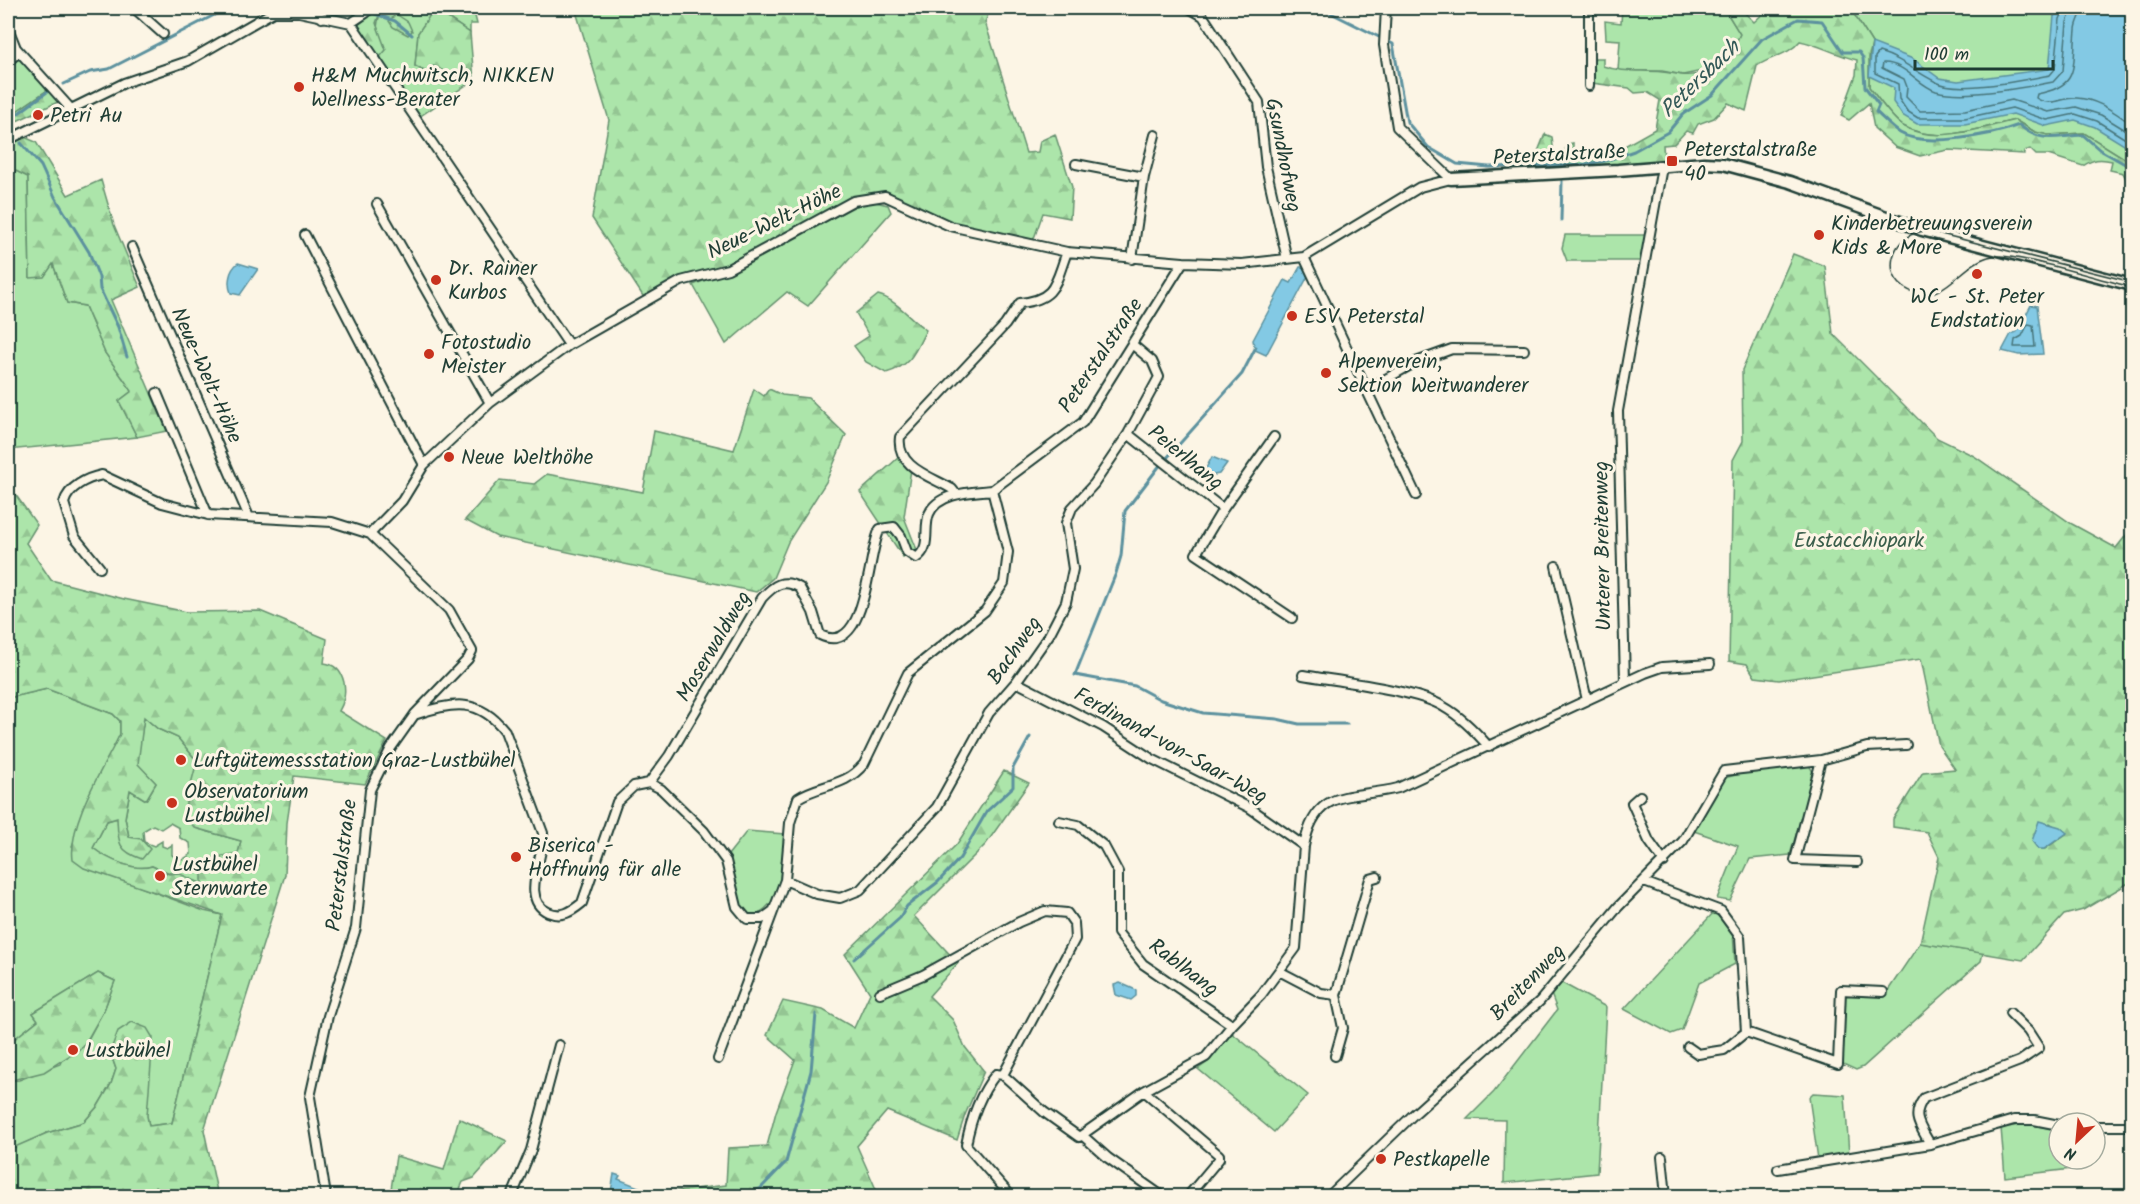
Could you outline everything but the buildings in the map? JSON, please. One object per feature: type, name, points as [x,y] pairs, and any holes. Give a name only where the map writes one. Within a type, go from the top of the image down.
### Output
[{"type":"street","points":[[134,8],[164,34]]},
{"type":"street","points":[[314,8],[322,18]]},
{"type":"street","points":[[8,140],[123,83],[188,61],[273,12],[299,12],[351,23],[366,13],[368,8]]},
{"type":"street","name":"Gsundhofweg","points":[[1189,8],[1203,16],[1259,102],[1266,167],[1287,259]]},
{"type":"street","points":[[1386,8],[1385,42],[1397,126],[1451,179]]},
{"type":"street","points":[[1589,8],[1589,86]]},
{"type":"street","points":[[351,23],[569,345]]},
{"type":"street","points":[[8,28],[14,48],[70,108]]},
{"type":"street","points":[[8,61],[14,48]]},
{"type":"street","points":[[1132,259],[1144,177],[1155,135]]},
{"type":"street","name":"Peterstalstraße","points":[[993,490],[1083,422],[1183,262],[1242,264],[1304,257],[1420,187],[1451,179],[1704,163],[1762,174],[1923,231],[2133,285]]},
{"type":"street","points":[[1076,164],[1144,177]]},
{"type":"street","name":"Unterer Breitenweg","points":[[1625,681],[1618,411],[1662,167]]},
{"type":"street","name":"Neue-Welt-Höhe","points":[[370,534],[402,501],[424,465],[490,403],[569,345],[681,281],[728,268],[853,201],[885,196],[950,226],[1067,252],[1183,262]]},
{"type":"street","points":[[377,204],[490,403]]},
{"type":"street","points":[[305,235],[424,465]]},
{"type":"street","name":"Neue-Welt-Höhe","points":[[132,248],[249,517]]},
{"type":"street","points":[[956,494],[952,489],[907,463],[898,449],[900,437],[1005,325],[1020,303],[1041,300],[1053,288],[1067,252]]},
{"type":"street","points":[[1304,257],[1416,495]]},
{"type":"street","name":"Bachweg","points":[[785,880],[817,894],[840,898],[860,890],[937,807],[989,713],[1016,682],[1050,635],[1066,602],[1073,569],[1066,523],[1072,508],[1094,484],[1128,434],[1158,378],[1152,361],[1133,345]]},
{"type":"street","points":[[1368,389],[1416,362],[1452,349],[1524,350]]},
{"type":"street","points":[[157,393],[208,514]]},
{"type":"street","name":"Peierlhang","points":[[1128,434],[1222,509]]},
{"type":"street","name":"Peierlhang","points":[[1274,438],[1222,509],[1196,554],[1292,618]]},
{"type":"street","points":[[100,568],[74,536],[64,503],[70,490],[86,480],[102,475],[162,503],[208,514],[332,522],[370,534],[449,610],[472,651],[468,659],[416,714]]},
{"type":"street","points":[[718,1059],[785,880],[790,823],[798,798],[810,791],[844,782],[856,774],[864,764],[908,673],[985,611],[1004,583],[1008,552],[993,490]]},
{"type":"street","name":"Moserwaldweg","points":[[649,783],[669,756],[762,598],[774,585],[785,583],[800,588],[813,612],[820,635],[832,638],[844,635],[855,622],[880,529],[894,527],[901,536],[907,552],[916,558],[924,550],[931,511],[956,494],[993,490]]},
{"type":"street","name":"Unterer Breitenweg","points":[[1556,566],[1587,700]]},
{"type":"street","points":[[1011,1197],[966,1145],[970,1122],[985,1088],[996,1074],[1003,1075],[1044,1112],[1079,1137],[1144,1091],[1206,1057],[1261,995],[1296,948],[1304,846],[1311,822],[1320,807],[1332,799],[1370,795],[1398,788],[1625,681],[1662,668],[1710,664]]},
{"type":"street","points":[[1303,675],[1407,694],[1443,705],[1472,727],[1489,747]]},
{"type":"street","name":"Ferdinand-von-Saar-Weg","points":[[1016,682],[1103,727],[1161,765],[1250,808],[1304,846]]},
{"type":"street","points":[[416,714],[446,705],[466,705],[496,719],[505,731],[543,833],[544,844],[534,887],[535,899],[544,910],[560,915],[571,912],[582,903],[617,802],[634,786],[649,783],[661,789],[704,831],[726,861],[737,908],[747,919],[762,919],[773,911]]},
{"type":"street","name":"Peterstalstraße","points":[[326,1197],[310,1097],[328,1016],[356,928],[370,790],[391,748],[416,714]]},
{"type":"street","points":[[1857,862],[1795,860],[1821,760],[1867,747],[1906,745]]},
{"type":"street","name":"Breitenweg","points":[[1329,1197],[1413,1115],[1540,1001],[1618,907],[1683,841],[1702,813],[1724,771],[1821,760]]},
{"type":"street","points":[[1640,796],[1632,803],[1649,841],[1664,862]]},
{"type":"street","name":"Rablhang","points":[[1059,821],[1078,825],[1104,846],[1118,872],[1118,933],[1143,964],[1232,1025]]},
{"type":"street","points":[[1335,1056],[1343,1028],[1336,995],[1370,879],[1377,877]]},
{"type":"street","points":[[1644,882],[1721,911],[1740,937],[1746,1032]]},
{"type":"street","points":[[880,993],[922,975],[1028,918],[1045,911],[1067,913],[1074,923],[1075,939],[1003,1075]]},
{"type":"street","points":[[1279,971],[1321,993],[1336,995]]},
{"type":"street","points":[[1746,1032],[1838,1064],[1841,990],[1883,992]]},
{"type":"street","points":[[1930,1144],[1919,1129],[1916,1115],[1924,1098],[2020,1060],[2039,1048],[2028,1031],[2010,1013]]},
{"type":"street","points":[[1688,1047],[1698,1054],[1724,1050],[1746,1032]]},
{"type":"street","points":[[512,1197],[531,1150],[559,1045]]},
{"type":"street","points":[[1144,1091],[1219,1155],[1219,1159],[1188,1197]]},
{"type":"street","points":[[1778,1168],[1930,1144],[2014,1120],[2047,1124]]},
{"type":"street","points":[[2107,1126],[2133,1126]]},
{"type":"street","points":[[1082,1135],[1108,1158],[1162,1197]]},
{"type":"street","points":[[1662,1156],[1666,1197]]},
{"type":"green space","points":[[372,8],[382,8],[376,23],[386,50],[379,58],[357,26],[369,16]]},
{"type":"green space","points":[[382,8],[473,8],[477,24],[470,24],[470,33],[435,9],[418,33],[415,66],[428,73],[433,66],[469,83],[419,117],[392,79],[379,53],[377,24]]},
{"type":"green space","points":[[575,8],[991,8],[985,22],[1026,153],[1038,152],[1040,141],[1055,134],[1072,187],[1070,218],[1043,213],[1032,244],[950,226],[885,197],[853,201],[728,269],[681,281],[643,296],[592,218],[609,120]]},
{"type":"green space","points":[[1622,8],[1724,8],[1740,34],[1733,52],[1717,68],[1683,75],[1662,71],[1618,71],[1620,40],[1606,39],[1605,21],[1621,23]]},
{"type":"green space","points":[[1724,8],[1740,8],[1754,22],[1769,8],[1850,8],[1872,43],[1869,57],[1869,87],[1903,126],[1916,132],[1944,135],[2015,120],[2035,132],[2048,135],[2084,133],[2132,163],[2132,190],[2123,173],[2110,170],[2112,161],[2108,160],[2100,159],[2083,166],[2048,155],[2036,155],[2030,149],[2024,151],[2024,154],[1948,150],[1920,156],[1895,147],[1874,128],[1869,103],[1849,120],[1841,116],[1856,75],[1857,60],[1800,41],[1786,52],[1757,66],[1746,111],[1728,103],[1714,118],[1698,124],[1693,133],[1686,131],[1674,144],[1663,145],[1664,160],[1612,167],[1513,169],[1513,160],[1535,159],[1545,134],[1552,137],[1554,156],[1562,155],[1568,144],[1573,143],[1573,149],[1614,152],[1655,129],[1660,100],[1647,92],[1635,93],[1629,88],[1592,83],[1591,68],[1595,58],[1603,58],[1603,66],[1610,68],[1681,75],[1701,74],[1725,59],[1740,34]]},
{"type":"green space","points":[[1850,8],[1923,8],[1955,14],[1957,8],[2132,8],[2132,163],[2084,133],[2048,135],[2035,132],[2015,120],[1944,135],[1916,132],[1903,126],[1869,87],[1869,57],[1872,43]]},
{"type":"green space","points":[[434,9],[470,33],[474,80],[469,83],[433,66],[428,73],[415,66],[418,33]]},
{"type":"green space","points":[[396,14],[408,22],[412,31],[408,35],[393,27],[389,21]]},
{"type":"green space","points":[[20,57],[49,89],[8,117],[8,66]]},
{"type":"green space","points":[[49,89],[60,101],[8,125],[8,117]]},
{"type":"green space","points":[[8,130],[36,142],[68,195],[101,180],[114,225],[140,287],[111,300],[167,431],[137,437],[119,401],[132,391],[105,353],[85,306],[67,303],[53,264],[44,277],[30,278],[28,177],[8,167]]},
{"type":"green space","points":[[8,167],[28,177],[30,277],[53,264],[67,303],[85,306],[105,353],[132,391],[119,401],[137,437],[8,450]]},
{"type":"green space","points":[[871,201],[888,205],[891,212],[808,306],[787,292],[726,344],[693,285],[734,269],[861,203]]},
{"type":"green space","points":[[1565,235],[1646,235],[1641,261],[1567,261],[1562,248]]},
{"type":"green space","name":"Eustacchiopark","points":[[1793,254],[1825,266],[1833,334],[1937,438],[1974,456],[2072,524],[2116,548],[2132,528],[2132,881],[2083,910],[2064,915],[2023,960],[1920,943],[1939,857],[1927,832],[1893,827],[1893,819],[1923,772],[1955,769],[1939,746],[1921,659],[1779,680],[1755,677],[1747,664],[1729,661],[1733,460],[1743,441],[1742,370]],"holes":[[[2050,823],[2066,834],[2045,849],[2038,849]]]},
{"type":"green space","points":[[878,295],[897,305],[926,330],[907,362],[886,373],[866,362],[854,346],[869,336],[856,313]]},
{"type":"green space","points":[[754,389],[764,396],[769,389],[782,395],[808,398],[846,435],[826,482],[788,542],[773,578],[756,592],[497,537],[465,520],[500,480],[534,484],[547,474],[643,492],[654,431],[734,450]]},
{"type":"green space","points":[[898,458],[911,469],[904,517],[917,550],[903,557],[860,492]]},
{"type":"green space","points":[[8,484],[37,525],[26,543],[51,580],[187,612],[260,611],[327,639],[324,663],[332,665],[344,682],[344,697],[339,711],[387,741],[365,784],[294,776],[287,823],[285,875],[204,1130],[218,1196],[156,1196],[157,1188],[155,1187],[150,1196],[8,1196],[8,1150],[47,1133],[84,1122],[98,1106],[111,1084],[116,1069],[110,1052],[118,1031],[132,1022],[147,1028],[153,1038],[147,1116],[149,1126],[172,1123],[222,915],[84,868],[73,860],[73,845],[81,812],[120,734],[120,721],[113,714],[47,689],[8,698]],"holes":[[[144,717],[158,729],[178,738],[197,761],[184,811],[189,821],[195,828],[241,841],[238,853],[214,858],[202,864],[202,884],[178,873],[169,874],[152,866],[129,866],[93,848],[107,821],[117,818],[119,839],[123,849],[142,859],[150,849],[141,839],[129,837],[125,818],[130,790],[146,800],[156,783],[138,764]]]},
{"type":"green space","points":[[47,689],[113,714],[120,721],[120,734],[72,846],[117,878],[204,911],[222,915],[172,1123],[149,1126],[147,1116],[110,1052],[116,1069],[111,1084],[98,1106],[84,1122],[47,1133],[8,1151],[8,1081],[19,1080],[60,1064],[62,1059],[76,1053],[86,1043],[104,1010],[115,981],[98,973],[33,1013],[38,1020],[8,1044],[8,698]]},
{"type":"green space","points":[[144,717],[158,729],[178,738],[197,761],[195,828],[241,841],[239,853],[214,858],[202,884],[152,866],[129,866],[93,848],[107,821],[117,818],[129,837],[125,818],[130,790],[146,800],[156,783],[137,764]],"holes":[[[170,823],[179,828],[180,838],[190,843],[191,854],[182,860],[172,855],[172,845],[167,848],[162,846],[162,841],[154,846],[144,842],[143,831],[153,825],[161,829]]]},
{"type":"green space","points":[[1809,765],[1814,774],[1790,855],[1750,859],[1730,901],[1717,899],[1738,846],[1694,831],[1724,778],[1756,770]]},
{"type":"green space","points":[[1004,771],[1029,783],[986,844],[914,916],[958,963],[929,996],[953,1020],[965,1047],[984,1071],[957,1140],[887,1111],[857,1146],[879,1196],[663,1196],[663,1193],[726,1185],[728,1148],[767,1146],[776,1112],[795,1060],[767,1035],[783,1001],[823,1010],[854,1028],[870,993],[845,954],[957,844]]},
{"type":"green space","points":[[747,831],[785,834],[782,879],[779,889],[768,906],[758,914],[748,914],[742,908],[728,855]]},
{"type":"green space","points":[[1714,912],[1733,932],[1735,964],[1699,983],[1682,1030],[1671,1034],[1624,1009]]},
{"type":"green space","points":[[1920,943],[1983,953],[1981,961],[1863,1067],[1856,1070],[1843,1064],[1843,999],[1847,993],[1887,992]]},
{"type":"green space","points":[[98,973],[115,981],[104,1010],[83,1047],[44,1072],[8,1081],[8,1044],[38,1020],[33,1013]]},
{"type":"green space","points":[[1562,983],[1606,1007],[1597,1173],[1504,1183],[1505,1120],[1467,1119],[1494,1092],[1557,1010],[1551,994]]},
{"type":"green space","points":[[1232,1033],[1308,1095],[1274,1132],[1198,1069],[1208,1062]]},
{"type":"green space","points":[[1813,1093],[1845,1095],[1849,1155],[1818,1159],[1809,1097]]},
{"type":"green space","points":[[459,1118],[507,1141],[474,1178],[463,1182],[457,1196],[390,1196],[396,1156],[444,1170]]},
{"type":"green space","points":[[2027,1124],[2047,1128],[2047,1171],[2054,1171],[2005,1177],[2001,1128]]},
{"type":"water","points":[[2061,8],[2132,9],[2132,150],[2095,127],[2075,120],[2046,126],[2013,114],[1965,124],[1917,124],[1902,115],[1893,102],[1894,88],[1869,76],[1872,43],[1913,59],[1939,78],[1958,81],[2049,69],[2054,16]]},
{"type":"water","points":[[238,263],[258,269],[240,295],[231,293],[229,285],[231,273]]},
{"type":"water","points":[[1300,267],[1304,267],[1308,276],[1266,355],[1255,350],[1253,340],[1285,280],[1291,283]]},
{"type":"water","points":[[2031,305],[2037,306],[2043,354],[2019,355],[2002,351],[2011,334],[2017,332]]},
{"type":"water","points":[[1212,457],[1227,463],[1219,474],[1209,476],[1204,472]]},
{"type":"water","points":[[2039,821],[2060,827],[2067,833],[2044,849],[2038,849],[2032,841]]},
{"type":"water","points":[[1120,983],[1136,990],[1136,996],[1131,1000],[1116,995],[1114,985]]},
{"type":"water","points":[[614,1174],[620,1176],[618,1179],[641,1188],[642,1196],[611,1192]]},
{"type":"waterway","name":"Petersbach","points":[[64,84],[90,72],[109,69],[228,8]]},
{"type":"waterway","name":"Petersbach","points":[[1321,8],[1393,44],[1407,122],[1428,147],[1457,164],[1489,167],[1577,165],[1605,161],[1634,151],[1668,132],[1683,114],[1712,95],[1762,39],[1798,19],[1822,21],[1843,52],[1859,52],[1863,58],[1865,87],[1879,105],[1876,112],[1900,133],[1911,137],[1942,140],[1993,133],[2019,125],[2042,137],[2083,135],[2100,150],[2132,168]]},
{"type":"waterway","points":[[370,12],[395,21],[412,35]]},
{"type":"waterway","name":"Petersbach","points":[[8,121],[47,92]]},
{"type":"waterway","points":[[11,120],[11,133]]},
{"type":"waterway","points":[[21,143],[41,166],[55,197],[89,252],[99,277],[100,289],[118,327],[127,357]]},
{"type":"waterway","points":[[1561,220],[1562,181]]},
{"type":"waterway","points":[[1166,459],[1242,374],[1256,347]]},
{"type":"waterway","points":[[1161,464],[1125,511],[1121,556],[1116,573],[1075,675],[1135,686],[1161,700],[1203,713],[1277,719],[1299,724],[1347,724]]},
{"type":"waterway","points":[[854,959],[900,918],[907,906],[938,882],[960,858],[987,811],[1013,787],[1013,768],[1030,737]]},
{"type":"waterway","points":[[739,1196],[760,1189],[786,1162],[811,1071],[816,1014]]},
{"type":"tram line","points":[[2132,282],[1929,231],[1915,233],[1905,239],[1897,248],[1892,269],[1896,279],[1904,287],[1916,293],[1926,294],[1945,287],[1979,261],[1988,257],[2000,256],[2036,262],[2132,287]]},
{"type":"place","name":"H&M Muchwitsch, NIKKEN Wellness-Berater","points":[[299,87]]},
{"type":"place","name":"Petri Au","points":[[38,115]]},
{"type":"place","name":"Peterstalstraße 40","points":[[1672,161]]},
{"type":"place","name":"Kinderbetreuungsverein Kids & More","points":[[1819,235]]},
{"type":"place","name":"WC - St. Peter Endstation","points":[[1977,274]]},
{"type":"place","name":"Dr. Rainer Kurbos","points":[[436,280]]},
{"type":"place","name":"ESV Peterstal","points":[[1292,316]]},
{"type":"place","name":"Fotostudio Meister","points":[[429,354]]},
{"type":"place","name":"Alpenverein, Sektion Weitwanderer","points":[[1326,373]]},
{"type":"place","name":"Neue Welthöhe","points":[[449,457]]},
{"type":"place","name":"Luftgütemessstation Graz-Lustbühel","points":[[181,760]]},
{"type":"place","name":"Observatorium Lustbühel","points":[[172,803]]},
{"type":"place","name":"Biserica - Hoffnung für alle","points":[[516,857]]},
{"type":"place","name":"Lustbühel Sternwarte","points":[[160,876]]},
{"type":"place","name":"Lustbühel","points":[[73,1050]]},
{"type":"place","name":"Pestkapelle","points":[[1381,1159]]}]
